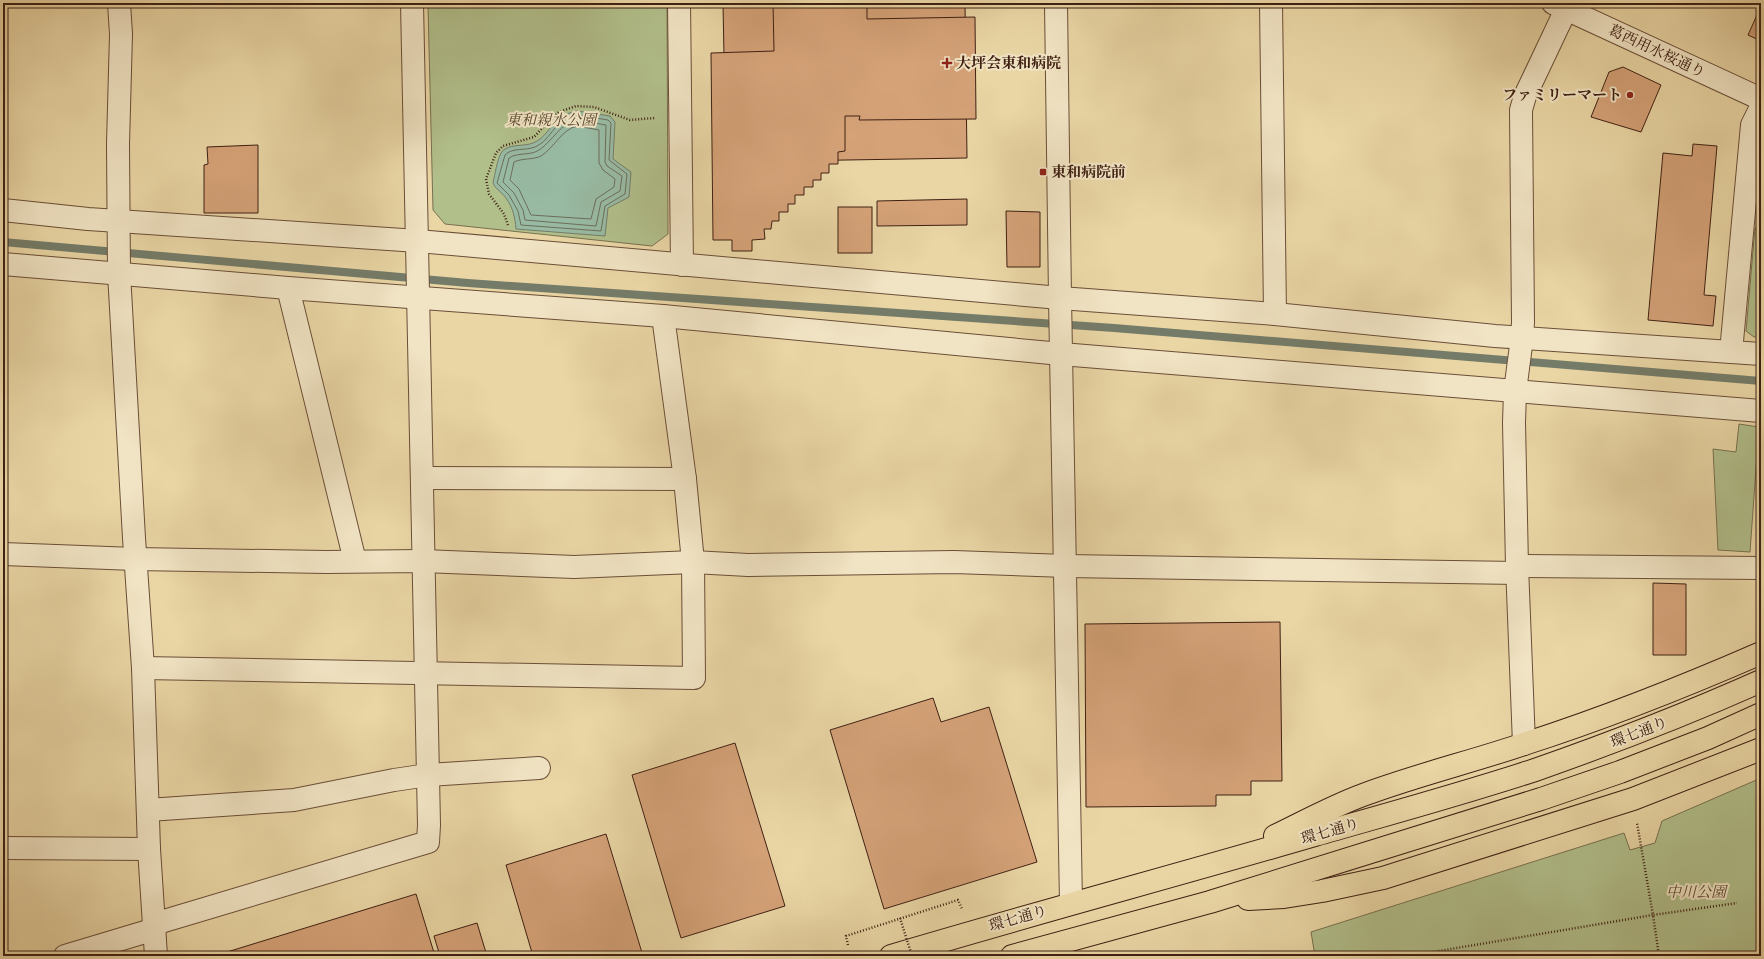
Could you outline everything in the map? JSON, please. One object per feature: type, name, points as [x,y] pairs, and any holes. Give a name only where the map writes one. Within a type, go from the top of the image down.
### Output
[{"type":"main road","points":[[1220,862],[1362,796],[1415,777],[1524,744],[1633,707],[1761,653]]},
{"type":"main road","name":"環七通り","points":[[891,956],[1447,797],[1613,742],[1697,710],[1761,681]]},
{"type":"main road","name":"環七通り","points":[[1012,956],[1210,902],[1454,827],[1620,772],[1708,738],[1761,714]]},
{"type":"main road","points":[[1210,902],[1284,897],[1322,891],[1383,878],[1633,799],[1761,749]]},
{"type":"street","points":[[119,3],[121,34],[118,144],[119,273],[135,559],[143,668],[149,849],[156,956]]},
{"type":"street","points":[[65,956],[155,926],[428,842],[430,825],[423,561],[418,241],[412,3]]},
{"type":"street","points":[[679,3],[682,265]]},
{"type":"street","points":[[1056,3],[1060,298],[1072,903]]},
{"type":"street","points":[[1271,3],[1275,314]]},
{"type":"street","points":[[1524,744],[1514,423],[1515,391],[1522,338],[1521,110],[1525,96],[1562,5]]},
{"type":"street","name":"葛西用水桜通り","points":[[1562,5],[1761,99]]},
{"type":"street","points":[[1730,352],[1752,125],[1761,107]]},
{"type":"street","points":[[3,210],[88,219],[418,241],[1060,298],[1275,314],[1522,338],[1761,354]]},
{"type":"street","points":[[3,264],[288,288],[664,316],[1061,354],[1761,411]]},
{"type":"street","points":[[288,288],[355,561]]},
{"type":"street","points":[[143,668],[694,678],[693,562],[685,479],[664,316]]},
{"type":"street","points":[[422,478],[685,479]]},
{"type":"street","points":[[3,554],[135,559],[326,562],[355,561],[393,563],[423,561],[574,567],[693,562],[748,565],[954,562],[1066,566],[1518,570],[1761,568]]},
{"type":"street","points":[[148,810],[294,800],[394,780],[428,775],[539,768]]},
{"type":"street","points":[[3,848],[149,849]]},
{"type":"path","points":[[508,228],[508,221],[489,194],[486,179],[496,153],[503,146],[534,137],[559,112],[576,106],[594,107],[630,120],[659,118]]},
{"type":"path","points":[[1633,799],[1659,956]]},
{"type":"path","points":[[848,945],[846,936],[958,900],[962,912]]},
{"type":"path","points":[[1409,956],[1653,915],[1737,903]]},
{"type":"path","points":[[900,918],[912,956]]},
{"type":"green space","name":"東和親水公園","points":[[667,3],[668,234],[652,246],[445,224],[433,210],[428,6]]},
{"type":"green space","points":[[1755,228],[1761,229],[1761,337],[1754,337],[1746,331]]},
{"type":"green space","points":[[1739,424],[1759,427],[1750,552],[1718,550],[1713,449],[1736,452]]},
{"type":"green space","name":"中川公園","points":[[1761,778],[1761,956],[1315,956],[1311,932],[1624,833],[1630,850],[1655,843],[1662,821]]},
{"type":"water","points":[[577,111],[610,116],[615,122],[613,159],[631,172],[629,197],[608,208],[605,236],[516,229],[510,205],[493,183],[501,153],[511,146],[529,144],[539,140],[561,117]]},
{"type":"building","points":[[723,3],[965,3],[967,158],[726,162]]},
{"type":"building","points":[[773,3],[867,3],[867,19],[975,17],[976,119],[859,120],[860,116],[845,116],[845,151],[838,152],[838,164],[829,164],[829,173],[821,173],[821,180],[813,180],[813,187],[804,187],[804,195],[795,195],[795,204],[788,204],[788,212],[779,212],[779,221],[772,221],[771,229],[764,229],[765,239],[752,240],[752,251],[732,251],[732,240],[713,240],[711,53],[774,51]]},
{"type":"building","points":[[1761,6],[1761,41],[1748,35]]},
{"type":"building","points":[[1623,67],[1661,85],[1641,132],[1591,117],[1609,72]]},
{"type":"building","points":[[1693,144],[1717,146],[1704,295],[1716,296],[1713,326],[1648,320],[1663,153],[1692,156]]},
{"type":"building","points":[[258,145],[258,213],[204,213],[204,165],[208,164],[207,147]]},
{"type":"building","points":[[967,199],[967,225],[877,226],[877,201]]},
{"type":"building","points":[[838,207],[872,207],[872,253],[838,253]]},
{"type":"building","points":[[1006,211],[1040,212],[1040,267],[1007,267]]},
{"type":"building","points":[[1653,583],[1686,584],[1686,655],[1653,655]]},
{"type":"building","points":[[1280,622],[1282,781],[1251,781],[1251,795],[1216,795],[1216,806],[1086,807],[1085,624]]},
{"type":"building","points":[[933,698],[941,722],[989,707],[1037,862],[884,909],[830,730]]},
{"type":"building","points":[[735,743],[785,906],[681,938],[632,775]]},
{"type":"building","points":[[606,834],[643,956],[533,956],[506,865]]},
{"type":"building","points":[[416,894],[435,956],[214,956]]},
{"type":"building","points":[[477,923],[487,956],[440,956],[434,936]]},
{"type":"waterway","points":[[3,242],[468,283],[1114,328],[1761,381]]},
{"type":"place","name":"大坪会東和病院","points":[[947,63]]},
{"type":"place","name":"ファミリーマート","points":[[1630,95]]},
{"type":"place","name":"東和病院前","points":[[1043,172]]}]
